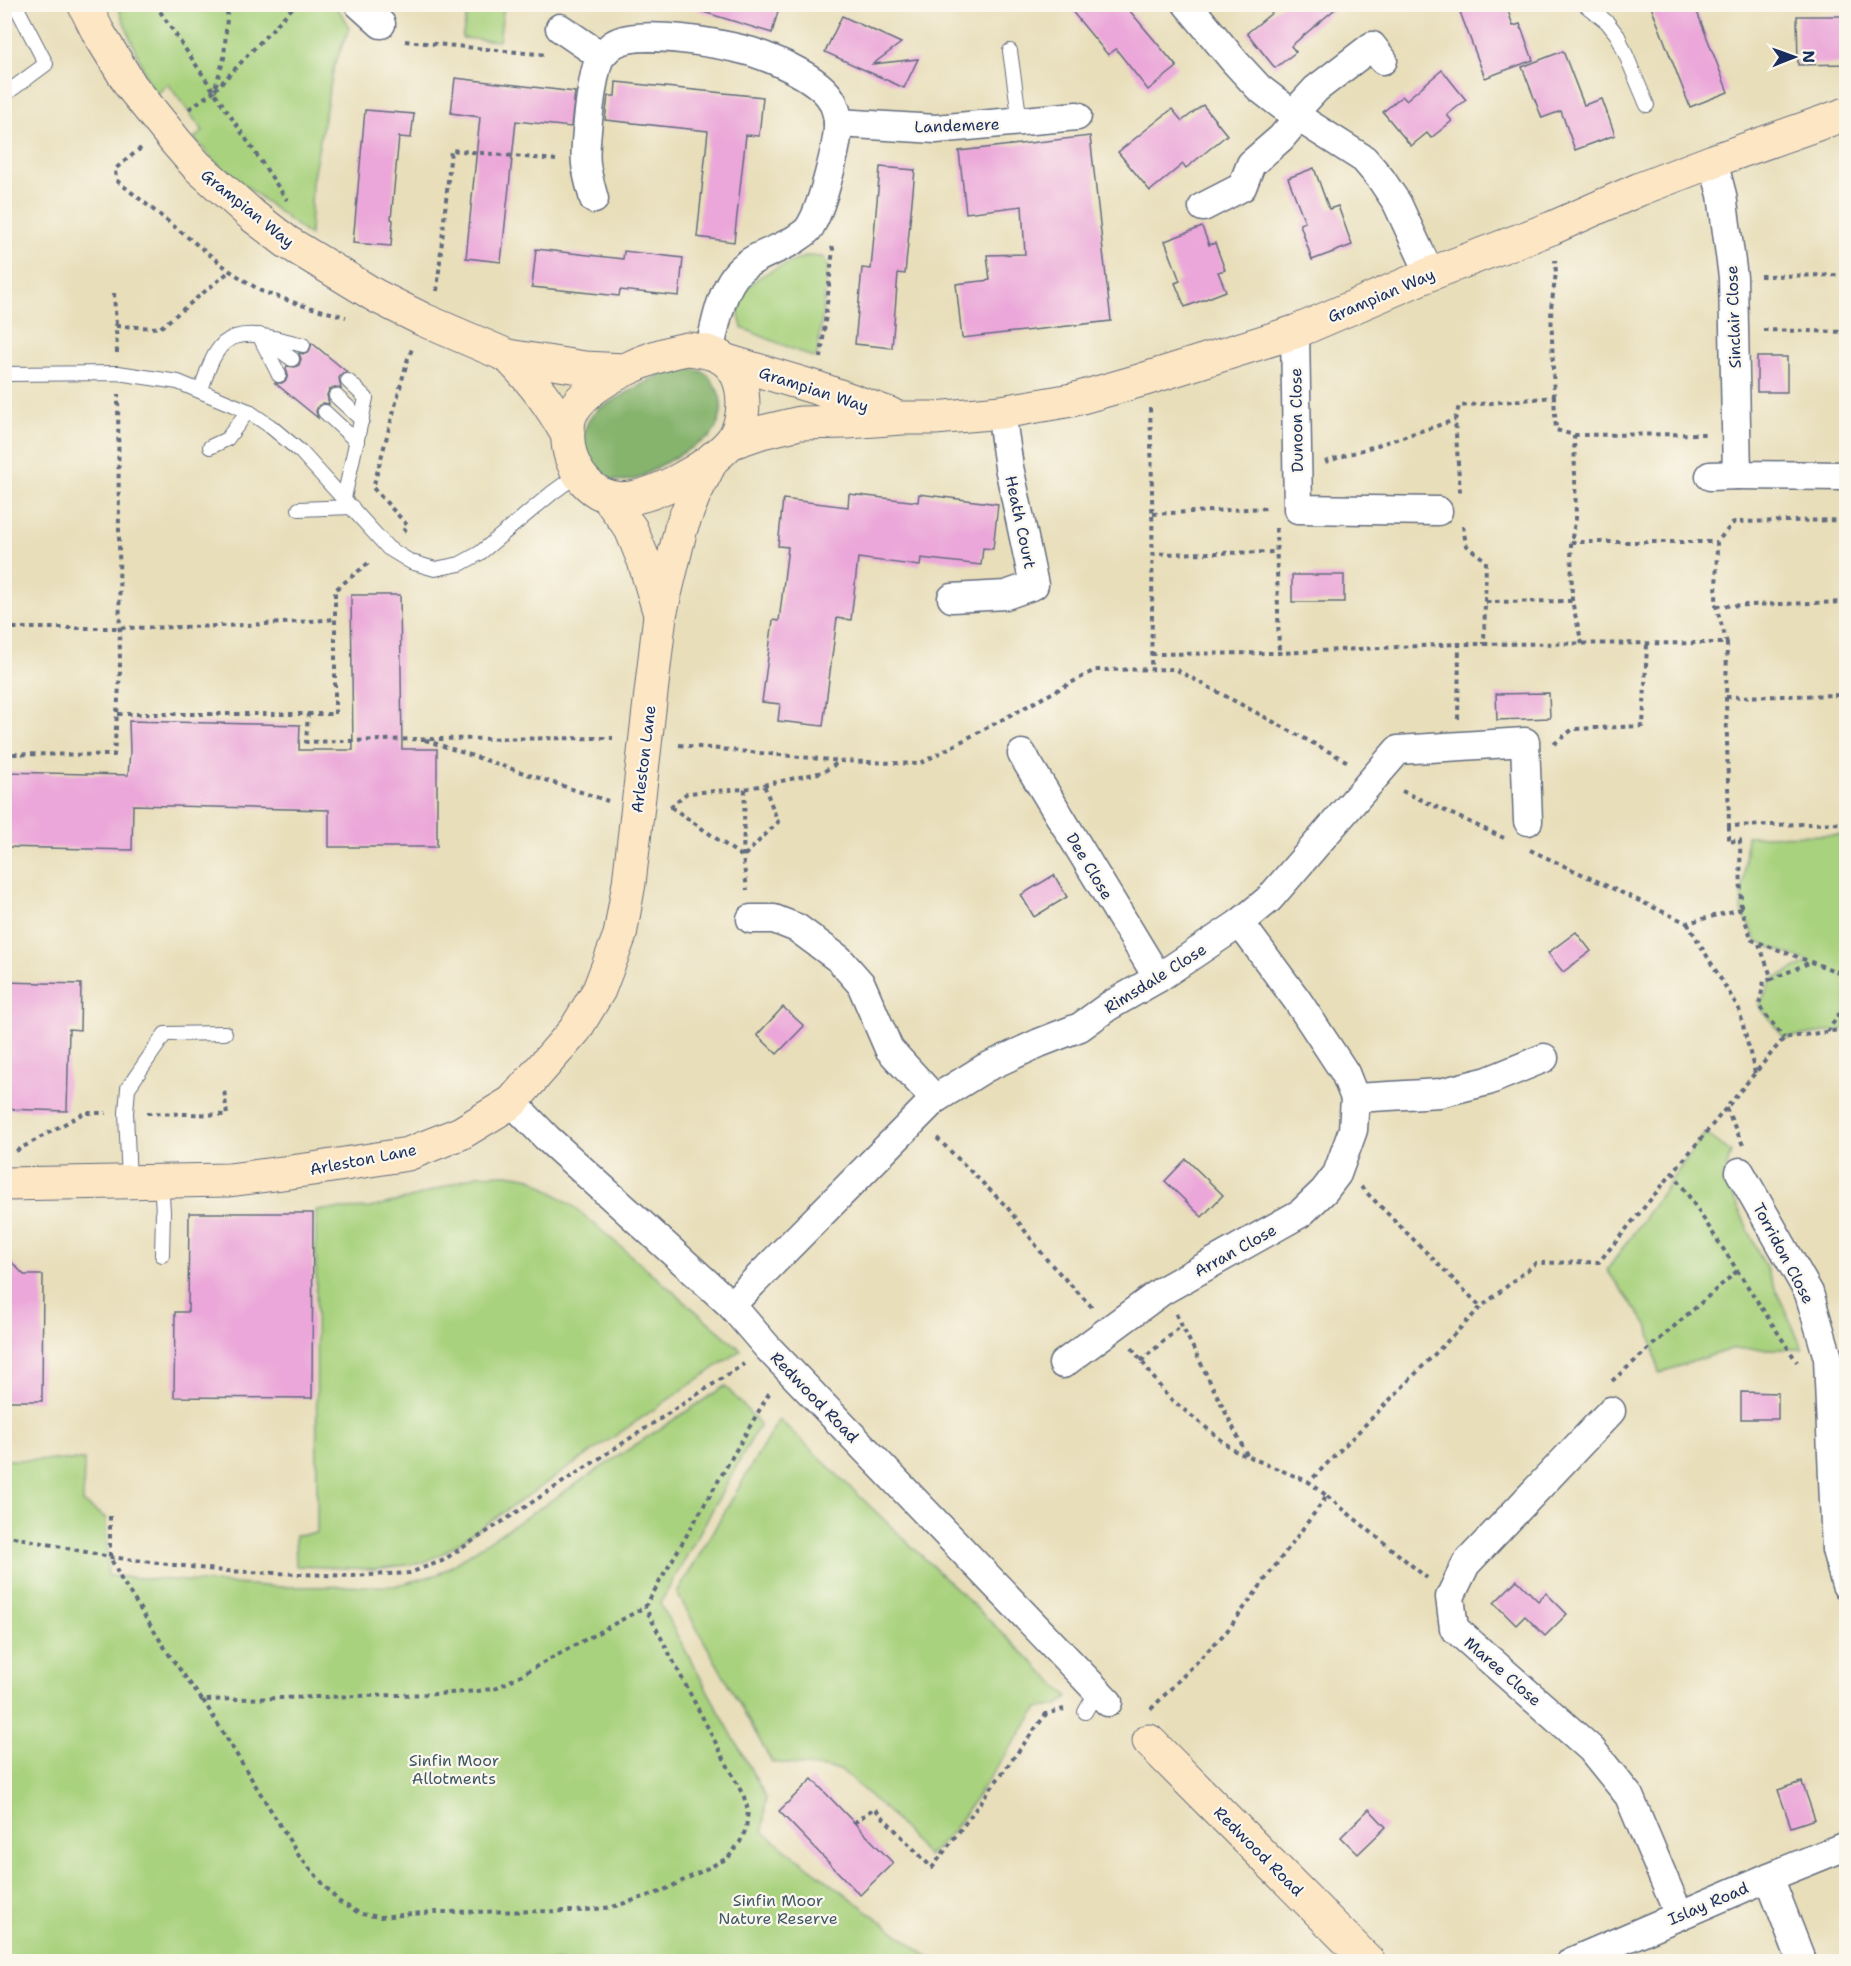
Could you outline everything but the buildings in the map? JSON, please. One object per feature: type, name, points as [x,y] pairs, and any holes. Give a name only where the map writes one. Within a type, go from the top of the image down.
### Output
[{"type":"street","name":"Grampian Way","points":[[84,4],[131,87],[197,166],[252,216],[287,242],[376,296],[424,320],[508,356],[585,368],[624,370]]},
{"type":"street","points":[[359,4],[381,24]]},
{"type":"street","points":[[1187,4],[1259,88],[1296,116],[1364,159],[1381,179],[1396,203],[1430,274]]},
{"type":"street","points":[[560,28],[596,53]]},
{"type":"street","points":[[596,53],[633,37],[686,40],[752,52],[795,70],[817,83],[834,103],[838,123],[835,148],[818,212],[811,226],[787,246],[758,257],[740,269],[726,292],[718,357]]},
{"type":"street","points":[[1203,207],[1242,187],[1251,164],[1281,138],[1316,89],[1372,45],[1383,60]]},
{"type":"street","points":[[594,199],[586,163],[596,53]]},
{"type":"street","name":"Grampian Way","points":[[721,451],[762,432],[800,423],[935,418],[1001,412],[1072,400],[1142,380],[1295,332],[1430,274],[1552,228],[1640,189],[1846,114]]},
{"type":"street","name":"Landemere","points":[[838,123],[936,129],[1077,116]]},
{"type":"street","name":"Sinclair Close","points":[[1713,161],[1722,195],[1733,277],[1737,432],[1724,476],[1846,476]]},
{"type":"street","name":"Dunoon Close","points":[[1285,509],[1296,471],[1295,332]]},
{"type":"street","points":[[687,349],[718,357],[735,372],[741,388],[743,409],[740,425],[721,451],[684,477],[644,495],[628,499],[607,496],[592,488],[578,474],[573,465],[567,434],[571,411],[583,396],[624,370],[668,352],[687,349]]},
{"type":"street","name":"Grampian Way","points":[[508,356],[551,405],[567,434]]},
{"type":"street","name":"Grampian Way","points":[[718,357],[817,388],[901,418]]},
{"type":"street","name":"Heath Court","points":[[952,598],[1006,595],[1034,585],[1009,467],[1001,412]]},
{"type":"street","name":"Arleston Lane","points":[[4,1184],[229,1180],[408,1154],[461,1133],[512,1102],[575,1030],[599,990],[620,935],[629,883],[660,615],[681,528],[694,495],[721,451]]},
{"type":"street","name":"Arleston Lane","points":[[607,496],[631,529],[644,561],[660,615]]},
{"type":"street","points":[[1285,509],[1454,511]]},
{"type":"street","name":"Rimsdale Close","points":[[731,1305],[926,1108],[985,1068],[1080,1027],[1109,1006],[1158,978],[1240,923],[1269,899],[1398,750],[1525,742],[1526,760]]},
{"type":"street","name":"Dee Close","points":[[1022,754],[1158,978]]},
{"type":"street","points":[[1520,836],[1526,760]]},
{"type":"street","points":[[751,919],[774,920],[796,928],[839,959],[861,984],[889,1049],[926,1108]]},
{"type":"street","name":"Arran Close","points":[[1063,1364],[1162,1291],[1301,1212],[1324,1191],[1337,1174],[1353,1130],[1355,1098],[1345,1073],[1240,923]]},
{"type":"street","points":[[1355,1098],[1440,1093],[1488,1081],[1544,1058]]},
{"type":"street","name":"Redwood Road","points":[[512,1102],[547,1138],[731,1305],[768,1348],[1095,1697]]},
{"type":"street","name":"Torridon Close","points":[[1740,1172],[1809,1293],[1828,1358],[1836,1550],[1846,1585]]},
{"type":"street","points":[[1450,1597],[1466,1564],[1611,1411]]},
{"type":"street","name":"Maree Close","points":[[1450,1597],[1454,1628],[1591,1749],[1629,1796],[1680,1915]]},
{"type":"street","name":"Redwood Road","points":[[1149,1726],[1369,1962]]},
{"type":"street","name":"Islay Road","points":[[1571,1962],[1846,1846]]},
{"type":"street","points":[[1769,1877],[1802,1962]]},
{"type":"lane","points":[[4,95],[46,64],[15,4]]},
{"type":"lane","points":[[1584,4],[1607,22],[1618,36],[1647,105]]},
{"type":"lane","points":[[1010,51],[1020,122]]},
{"type":"lane","points":[[201,390],[213,359],[224,343],[240,336],[259,335],[303,345]]},
{"type":"lane","points":[[259,335],[292,359]]},
{"type":"lane","points":[[259,335],[279,375]]},
{"type":"lane","points":[[4,374],[118,373],[178,382],[248,411],[301,452],[388,548],[411,562],[435,569],[460,564],[480,553],[578,474]]},
{"type":"lane","points":[[348,381],[366,398],[348,502]]},
{"type":"lane","points":[[336,396],[362,420]]},
{"type":"lane","points":[[210,447],[227,439],[248,411]]},
{"type":"lane","points":[[325,412],[357,442]]},
{"type":"lane","points":[[299,509],[348,502]]},
{"type":"lane","points":[[129,1181],[126,1113],[128,1088],[165,1034],[225,1033]]},
{"type":"lane","points":[[161,1180],[162,1255]]},
{"type":"path","points":[[155,4],[288,201]]},
{"type":"path","points":[[214,91],[224,58],[228,4]]},
{"type":"path","points":[[188,110],[214,91],[296,4]]},
{"type":"path","points":[[381,24],[404,40],[566,57],[596,53]]},
{"type":"path","points":[[142,148],[115,169],[116,180],[230,271],[261,291],[301,305],[364,322],[376,296]]},
{"type":"path","points":[[817,388],[833,249],[818,212]]},
{"type":"path","points":[[1552,228],[1556,273],[1551,308],[1556,430],[1574,435],[1737,432]]},
{"type":"path","points":[[116,326],[160,328],[230,271]]},
{"type":"path","points":[[1733,277],[1846,275]]},
{"type":"path","points":[[427,289],[437,293]]},
{"type":"path","points":[[4,754],[114,755],[118,714],[120,628],[120,445],[114,293]]},
{"type":"path","points":[[1734,331],[1846,332]]},
{"type":"path","points":[[1142,380],[1150,406],[1153,514],[1151,668]]},
{"type":"path","points":[[1484,644],[1486,561],[1466,545],[1454,511],[1455,420],[1459,406],[1554,397]]},
{"type":"path","points":[[1296,471],[1455,420]]},
{"type":"path","points":[[1574,435],[1575,518],[1571,542],[1572,601],[1582,644]]},
{"type":"path","points":[[1153,514],[1285,509],[1276,552],[1279,653]]},
{"type":"path","points":[[1846,520],[1734,522],[1717,542],[1716,606],[1727,643],[1729,842],[1740,840],[1741,909],[1752,940],[1846,975]]},
{"type":"path","points":[[1571,542],[1717,542]]},
{"type":"path","points":[[118,714],[335,714],[335,590],[388,548]]},
{"type":"path","points":[[1151,554],[1276,552]]},
{"type":"path","points":[[1486,602],[1572,601]]},
{"type":"path","points":[[1716,606],[1846,602]]},
{"type":"path","points":[[4,628],[120,628],[335,620]]},
{"type":"path","points":[[1151,654],[1279,653],[1459,644],[1727,643]]},
{"type":"path","points":[[1459,644],[1459,746]]},
{"type":"path","points":[[1526,760],[1558,742],[1573,729],[1643,726],[1647,644]]},
{"type":"path","points":[[679,744],[841,761],[920,764],[1095,670],[1175,669],[1375,777],[1520,836],[1687,922],[1739,1009],[1755,1073]]},
{"type":"path","points":[[1726,697],[1846,695]]},
{"type":"path","points":[[308,714],[306,742],[613,738]]},
{"type":"path","points":[[743,857],[778,822],[764,785]]},
{"type":"path","points":[[746,789],[743,857],[751,919]]},
{"type":"path","points":[[671,807],[743,857]]},
{"type":"path","points":[[1729,826],[1846,823]]},
{"type":"path","points":[[1687,922],[1741,909]]},
{"type":"path","points":[[1759,943],[1772,979]]},
{"type":"path","points":[[1784,1038],[1759,1006],[1764,981],[1811,962]]},
{"type":"path","points":[[1827,1032],[1846,1004]]},
{"type":"path","points":[[1309,1482],[1481,1307],[1536,1263],[1599,1262],[1784,1038],[1846,1029]]},
{"type":"path","points":[[926,1108],[1055,1269],[1103,1318],[1115,1326],[1167,1396],[1235,1451],[1309,1482],[1450,1597]]},
{"type":"path","points":[[1726,1108],[1746,1153],[1740,1172]]},
{"type":"path","points":[[1673,1172],[1797,1362],[1828,1358]]},
{"type":"path","points":[[1337,1174],[1359,1184],[1481,1307]]},
{"type":"path","points":[[1611,1411],[1608,1385],[1737,1271]]},
{"type":"path","points":[[1162,1291],[1182,1325],[1247,1456]]},
{"type":"path","points":[[1141,1361],[1182,1325]]},
{"type":"path","points":[[4,1535],[110,1557],[224,1571],[351,1576],[409,1573],[442,1561],[768,1348]]},
{"type":"path","points":[[202,1700],[478,1692],[497,1688],[645,1607],[773,1386],[788,1369]]},
{"type":"path","points":[[1149,1726],[1227,1631],[1327,1496]]},
{"type":"path","points":[[110,1516],[110,1557],[133,1599],[202,1700],[299,1856],[338,1901],[361,1914],[380,1917],[434,1912],[578,1911],[612,1907],[660,1892],[728,1858],[740,1842],[746,1828],[748,1810],[744,1797],[645,1607]]},
{"type":"path","points":[[854,1822],[874,1808],[932,1868],[1046,1714],[1095,1697]]},
{"type":"green space","points":[[117,5],[334,5],[344,17],[349,29],[334,66],[312,182],[310,236],[215,162],[194,138],[203,131],[168,84],[157,94],[150,86]]},
{"type":"green space","points":[[469,5],[504,5],[499,41],[462,38]]},
{"type":"green space","points":[[807,256],[822,257],[828,269],[817,356],[814,358],[742,328],[739,314],[741,298],[755,281],[764,274]]},
{"type":"green space","points":[[671,368],[701,371],[708,375],[718,391],[721,405],[720,418],[710,437],[639,478],[623,481],[608,478],[597,472],[588,462],[584,449],[584,436],[588,422],[598,409]]},
{"type":"green space","points":[[1846,835],[1846,1029],[1784,1038],[1759,1006],[1772,979],[1810,962],[1757,942],[1741,909],[1747,836]]},
{"type":"green space","points":[[1705,1133],[1731,1152],[1724,1177],[1803,1349],[1731,1349],[1659,1373],[1649,1328],[1607,1270]]},
{"type":"green space","points":[[508,1174],[531,1178],[572,1205],[741,1350],[445,1552],[423,1563],[374,1569],[296,1566],[295,1535],[317,1533],[316,1210],[370,1208],[418,1196],[477,1175]]},
{"type":"green space","name":"Sinfin Moor Allotments","points":[[725,1386],[760,1424],[660,1604],[766,1797],[763,1832],[931,1959],[930,1961],[5,1961],[5,1460],[84,1460],[83,1503],[106,1518],[108,1576],[280,1587],[394,1586],[439,1574]]},
{"type":"green space","points":[[779,1419],[1068,1696],[1059,1704],[1038,1708],[952,1832],[928,1857],[888,1812],[841,1770],[772,1762],[677,1593]]},
{"type":"park label","name":"Sinfin Moor Nature Reserve","points":[[778,1909]]}]
